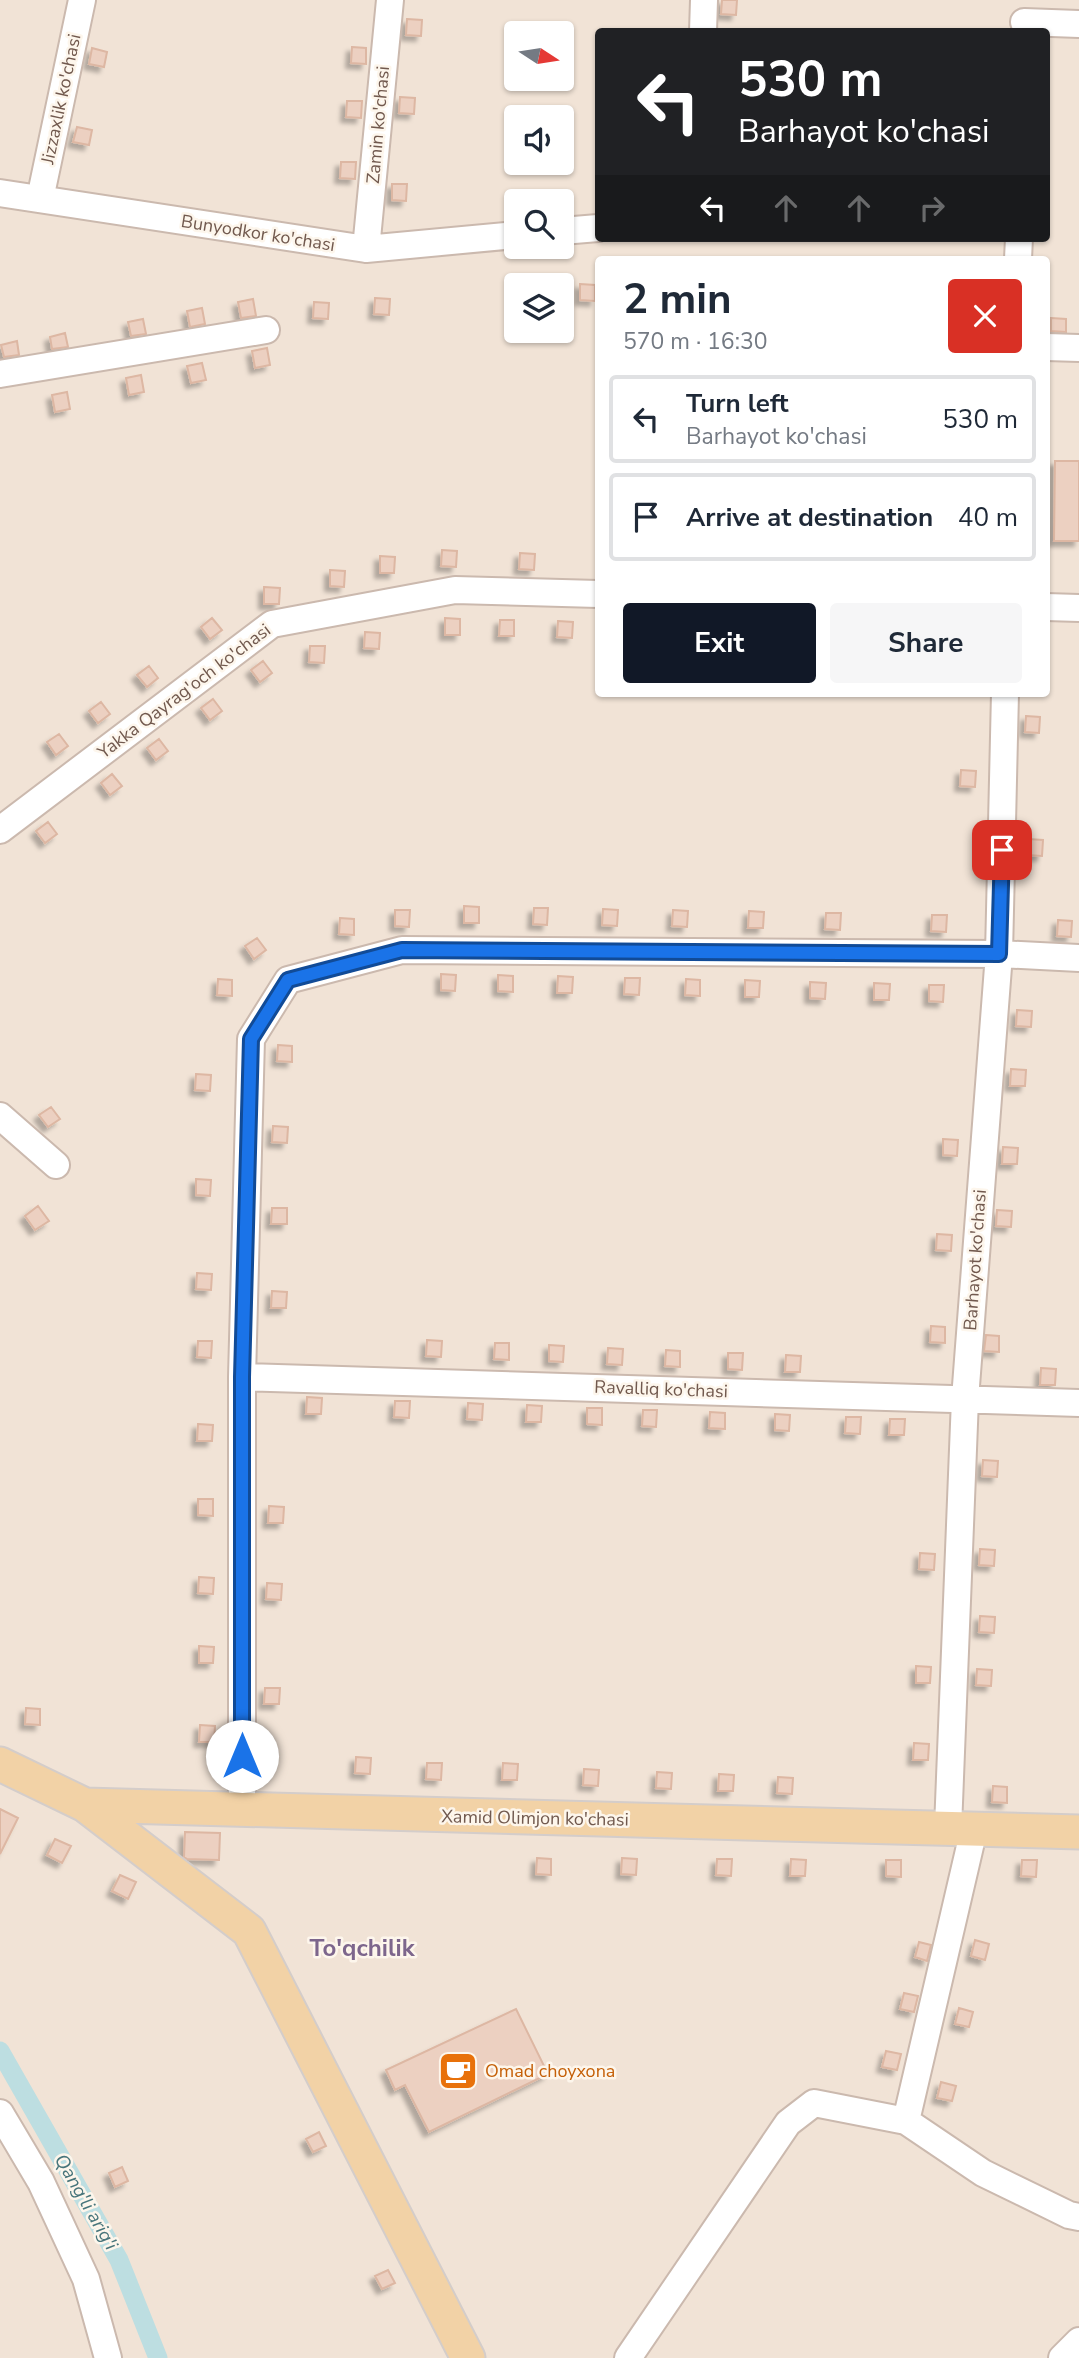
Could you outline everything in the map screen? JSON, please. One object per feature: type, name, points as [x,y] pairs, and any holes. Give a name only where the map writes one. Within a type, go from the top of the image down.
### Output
[{"type":"main road","name":"Xamid Olimjon ko'chasi","points":[[0,1764],[85,1805],[1079,1832]]},
{"type":"main road","points":[[85,1805],[249,1931],[468,2358]]},
{"type":"street","name":"Jizzaxlik ko'chasi","points":[[40,199],[82,0]]},
{"type":"street","name":"Zamin ko'chasi","points":[[366,250],[390,0]]},
{"type":"street","points":[[703,28],[704,0]]},
{"type":"street","points":[[1024,18],[1079,24]]},
{"type":"street","name":"Bunyodkor ko'chasi","points":[[0,193],[366,250],[504,236]]},
{"type":"street","points":[[574,230],[595,228]]},
{"type":"street","points":[[0,374],[266,330]]},
{"type":"street","points":[[1050,347],[1079,348]]},
{"type":"street","name":"Yakka Qayrag'och ko'chasi","points":[[0,830],[272,624],[455,590],[595,594]]},
{"type":"street","points":[[1050,607],[1079,608]]},
{"type":"street","name":"Barhayot ko'chasi","points":[[906,2121],[961,1829],[965,1399],[999,954],[1005,697]]},
{"type":"street","points":[[242,1811],[242,1377],[251,1039],[288,980],[402,950],[999,954],[1079,958]]},
{"type":"street","points":[[0,1116],[56,1166]]},
{"type":"street","name":"Ravalliq ko'chasi","points":[[242,1377],[1079,1404]]},
{"type":"street","points":[[628,2358],[788,2123],[814,2103],[906,2121],[983,2173],[1069,2215],[1079,2217]]},
{"type":"street","points":[[0,2113],[41,2182],[86,2279],[108,2358]]},
{"type":"street","points":[[1062,2358],[1079,2341]]},
{"type":"shaded area","points":[[0,0],[1079,0],[1079,2358],[0,2358]]},
{"type":"building","points":[[722,0],[737,0],[736,15],[721,14]]},
{"type":"building","points":[[407,19],[422,20],[421,36],[406,35]]},
{"type":"building","points":[[352,47],[366,48],[366,64],[351,63]]},
{"type":"building","points":[[92,48],[107,52],[104,67],[89,64]]},
{"type":"building","points":[[400,97],[415,98],[414,114],[399,113]]},
{"type":"building","points":[[347,101],[362,101],[361,118],[346,117]]},
{"type":"building","points":[[77,127],[92,130],[89,145],[73,142]]},
{"type":"building","points":[[341,162],[356,162],[355,179],[340,178]]},
{"type":"building","points":[[392,184],[407,184],[406,201],[392,200]]},
{"type":"building","points":[[580,284],[595,285],[595,301],[580,300]]},
{"type":"building","points":[[375,298],[390,299],[389,315],[374,314]]},
{"type":"building","points":[[253,299],[256,316],[241,318],[238,302]]},
{"type":"building","points":[[314,302],[329,303],[328,319],[313,318]]},
{"type":"building","points":[[202,308],[205,324],[190,327],[187,311]]},
{"type":"building","points":[[1051,318],[1066,319],[1066,332],[1051,331]]},
{"type":"building","points":[[143,319],[146,334],[131,336],[128,322]]},
{"type":"building","points":[[65,333],[68,347],[52,349],[50,337]]},
{"type":"building","points":[[17,341],[19,355],[4,357],[1,345]]},
{"type":"building","points":[[267,348],[270,365],[255,368],[252,351]]},
{"type":"building","points":[[202,363],[206,380],[191,383],[187,366]]},
{"type":"building","points":[[141,375],[144,392],[129,395],[126,378]]},
{"type":"building","points":[[67,392],[70,409],[55,412],[52,395]]},
{"type":"building","points":[[1055,461],[1079,461],[1079,541],[1054,541]]},
{"type":"building","points":[[442,550],[457,551],[456,567],[441,566]]},
{"type":"building","points":[[520,553],[535,554],[534,570],[519,569]]},
{"type":"building","points":[[380,556],[395,557],[394,573],[380,573]]},
{"type":"building","points":[[330,570],[345,571],[344,587],[330,586]]},
{"type":"building","points":[[264,587],[280,588],[279,604],[264,604]]},
{"type":"building","points":[[212,618],[222,630],[210,639],[201,627]]},
{"type":"building","points":[[445,618],[460,619],[460,635],[445,635]]},
{"type":"building","points":[[500,620],[514,620],[514,636],[499,636]]},
{"type":"building","points":[[558,621],[573,622],[572,638],[557,637]]},
{"type":"building","points":[[365,632],[380,633],[379,649],[364,648]]},
{"type":"building","points":[[310,646],[325,646],[324,663],[309,662]]},
{"type":"building","points":[[263,661],[272,673],[260,682],[251,670]]},
{"type":"building","points":[[149,666],[158,678],[147,687],[137,675]]},
{"type":"building","points":[[213,699],[222,711],[210,720],[201,708]]},
{"type":"building","points":[[101,702],[110,714],[98,723],[89,711]]},
{"type":"building","points":[[1026,716],[1040,717],[1039,733],[1025,732]]},
{"type":"building","points":[[59,734],[68,746],[56,755],[47,742]]},
{"type":"building","points":[[159,739],[168,751],[156,760],[147,748]]},
{"type":"building","points":[[961,770],[976,771],[975,787],[960,786]]},
{"type":"building","points":[[112,774],[122,786],[110,795],[101,783]]},
{"type":"building","points":[[48,822],[57,834],[45,843],[36,831]]},
{"type":"building","points":[[1028,839],[1043,840],[1042,856],[1027,855]]},
{"type":"building","points":[[464,906],[479,907],[479,923],[464,923]]},
{"type":"building","points":[[534,908],[548,908],[547,925],[533,924]]},
{"type":"building","points":[[603,909],[618,910],[617,926],[602,925]]},
{"type":"building","points":[[395,910],[410,910],[409,927],[395,926]]},
{"type":"building","points":[[673,910],[688,911],[687,927],[672,926]]},
{"type":"building","points":[[749,911],[764,912],[763,928],[748,928]]},
{"type":"building","points":[[826,913],[841,913],[840,930],[825,929]]},
{"type":"building","points":[[932,915],[947,915],[946,932],[931,931]]},
{"type":"building","points":[[340,918],[354,919],[354,935],[339,934]]},
{"type":"building","points":[[1058,920],[1072,921],[1071,937],[1057,936]]},
{"type":"building","points":[[257,938],[266,950],[254,959],[245,946]]},
{"type":"building","points":[[441,974],[456,975],[455,991],[441,990]]},
{"type":"building","points":[[498,975],[513,976],[513,992],[498,991]]},
{"type":"building","points":[[558,976],[573,977],[572,993],[557,993]]},
{"type":"building","points":[[625,978],[640,978],[639,995],[624,994]]},
{"type":"building","points":[[218,979],[232,980],[232,996],[217,995]]},
{"type":"building","points":[[686,979],[700,980],[700,996],[685,995]]},
{"type":"building","points":[[745,980],[760,981],[759,997],[745,997]]},
{"type":"building","points":[[810,982],[826,983],[825,999],[810,998]]},
{"type":"building","points":[[874,983],[890,984],[889,1000],[874,1000]]},
{"type":"building","points":[[929,985],[944,985],[943,1002],[929,1001]]},
{"type":"building","points":[[1017,1010],[1032,1011],[1031,1027],[1016,1026]]},
{"type":"building","points":[[278,1045],[292,1046],[292,1062],[277,1061]]},
{"type":"building","points":[[1011,1069],[1026,1070],[1025,1086],[1010,1086]]},
{"type":"building","points":[[196,1074],[211,1075],[210,1091],[195,1090]]},
{"type":"building","points":[[51,1107],[60,1119],[48,1127],[39,1115]]},
{"type":"building","points":[[273,1126],[288,1127],[287,1143],[272,1142]]},
{"type":"building","points":[[943,1139],[958,1140],[957,1156],[943,1155]]},
{"type":"building","points":[[1003,1147],[1018,1148],[1017,1164],[1002,1164]]},
{"type":"building","points":[[196,1179],[211,1180],[210,1196],[196,1195]]},
{"type":"building","points":[[38,1206],[49,1221],[35,1230],[25,1216]]},
{"type":"building","points":[[272,1208],[287,1208],[287,1224],[271,1224]]},
{"type":"building","points":[[997,1210],[1012,1211],[1011,1227],[996,1226]]},
{"type":"building","points":[[937,1234],[952,1235],[951,1251],[936,1250]]},
{"type":"building","points":[[197,1273],[212,1274],[211,1290],[196,1289]]},
{"type":"building","points":[[272,1291],[287,1292],[286,1308],[271,1308]]},
{"type":"building","points":[[931,1326],[945,1327],[945,1343],[930,1342]]},
{"type":"building","points":[[986,1335],[999,1336],[999,1352],[984,1351]]},
{"type":"building","points":[[427,1340],[442,1341],[441,1357],[426,1356]]},
{"type":"building","points":[[198,1341],[212,1341],[211,1358],[197,1357]]},
{"type":"building","points":[[495,1343],[509,1343],[509,1360],[494,1359]]},
{"type":"building","points":[[549,1345],[564,1346],[563,1362],[549,1361]]},
{"type":"building","points":[[608,1348],[623,1349],[622,1365],[607,1364]]},
{"type":"building","points":[[666,1350],[680,1351],[680,1367],[665,1366]]},
{"type":"building","points":[[728,1353],[743,1353],[742,1370],[728,1369]]},
{"type":"building","points":[[786,1355],[801,1356],[800,1372],[785,1372]]},
{"type":"building","points":[[1041,1368],[1056,1369],[1055,1385],[1040,1385]]},
{"type":"building","points":[[307,1397],[322,1398],[321,1414],[306,1414]]},
{"type":"building","points":[[395,1401],[410,1401],[409,1418],[394,1417]]},
{"type":"building","points":[[468,1403],[483,1404],[482,1420],[467,1419]]},
{"type":"building","points":[[527,1405],[542,1406],[541,1422],[526,1422]]},
{"type":"building","points":[[587,1408],[602,1408],[602,1425],[587,1424]]},
{"type":"building","points":[[643,1410],[657,1410],[656,1427],[642,1426]]},
{"type":"building","points":[[710,1412],[725,1413],[725,1429],[709,1428]]},
{"type":"building","points":[[775,1414],[790,1415],[789,1431],[775,1430]]},
{"type":"building","points":[[846,1417],[861,1417],[860,1434],[845,1433]]},
{"type":"building","points":[[890,1419],[905,1419],[904,1435],[889,1435]]},
{"type":"building","points":[[198,1424],[213,1425],[212,1441],[197,1441]]},
{"type":"building","points":[[983,1460],[998,1461],[997,1477],[982,1476]]},
{"type":"building","points":[[198,1499],[213,1499],[213,1516],[198,1515]]},
{"type":"building","points":[[269,1506],[284,1507],[283,1523],[268,1523]]},
{"type":"building","points":[[980,1549],[995,1550],[994,1566],[979,1565]]},
{"type":"building","points":[[920,1553],[935,1554],[934,1570],[919,1569]]},
{"type":"building","points":[[199,1577],[214,1578],[213,1594],[198,1593]]},
{"type":"building","points":[[267,1583],[282,1584],[281,1600],[266,1599]]},
{"type":"building","points":[[980,1616],[995,1617],[994,1633],[979,1632]]},
{"type":"building","points":[[199,1646],[214,1647],[213,1663],[199,1663]]},
{"type":"building","points":[[916,1666],[931,1667],[930,1683],[916,1683]]},
{"type":"building","points":[[977,1669],[992,1670],[991,1686],[976,1685]]},
{"type":"building","points":[[265,1688],[280,1688],[279,1704],[264,1704]]},
{"type":"building","points":[[26,1708],[40,1709],[40,1725],[25,1724]]},
{"type":"building","points":[[200,1725],[215,1726],[214,1742],[199,1742]]},
{"type":"building","points":[[914,1743],[929,1744],[928,1760],[913,1760]]},
{"type":"building","points":[[356,1757],[371,1758],[370,1774],[355,1773]]},
{"type":"building","points":[[427,1763],[442,1763],[441,1780],[426,1779]]},
{"type":"building","points":[[503,1763],[518,1764],[517,1780],[502,1780]]},
{"type":"building","points":[[584,1769],[599,1770],[598,1786],[583,1785]]},
{"type":"building","points":[[657,1772],[672,1773],[671,1789],[656,1788]]},
{"type":"building","points":[[719,1774],[734,1775],[733,1791],[718,1791]]},
{"type":"building","points":[[778,1777],[793,1778],[792,1794],[777,1793]]},
{"type":"building","points":[[993,1786],[1007,1787],[1007,1803],[992,1802]]},
{"type":"building","points":[[0,1809],[18,1818],[0,1854]]},
{"type":"building","points":[[185,1832],[220,1833],[219,1860],[184,1857]]},
{"type":"building","points":[[55,1839],[71,1846],[62,1863],[47,1855]]},
{"type":"building","points":[[537,1858],[551,1859],[551,1875],[536,1874]]},
{"type":"building","points":[[622,1858],[637,1859],[636,1875],[621,1874]]},
{"type":"building","points":[[717,1859],[732,1859],[731,1876],[716,1875]]},
{"type":"building","points":[[791,1859],[806,1860],[805,1876],[790,1876]]},
{"type":"building","points":[[886,1860],[901,1860],[901,1877],[886,1876]]},
{"type":"building","points":[[1022,1860],[1037,1860],[1036,1877],[1021,1876]]},
{"type":"building","points":[[120,1875],[136,1882],[128,1899],[112,1891]]},
{"type":"building","points":[[975,1940],[989,1944],[985,1960],[971,1956]]},
{"type":"building","points":[[919,1942],[931,1945],[927,1961],[915,1957]]},
{"type":"building","points":[[904,1993],[918,1996],[914,2012],[900,2009]]},
{"type":"building","points":[[959,2008],[973,2012],[969,2027],[955,2024]]},
{"type":"building","points":[[516,2009],[548,2074],[429,2132],[405,2085],[395,2090],[386,2070]]},
{"type":"building","points":[[886,2051],[901,2054],[897,2070],[882,2067]]},
{"type":"building","points":[[941,2082],[956,2086],[952,2101],[937,2098]]},
{"type":"building","points":[[319,2132],[326,2146],[313,2152],[306,2139]]},
{"type":"building","points":[[122,2167],[128,2181],[115,2187],[109,2173]]},
{"type":"building","points":[[388,2270],[395,2283],[382,2289],[375,2276]]},
{"type":"waterway","name":"Qang'li arig'i","points":[[0,2051],[119,2260],[158,2358]]},
{"type":"place","name":"Omad choyxona","points":[[458,2071]]},
{"type":"district","name":"To'qchilik","points":[[362,1948]]},
{"type":"route","points":[[242,1756],[242,1377],[251,1039],[288,980],[402,950],[999,954],[1002,850]]}]
